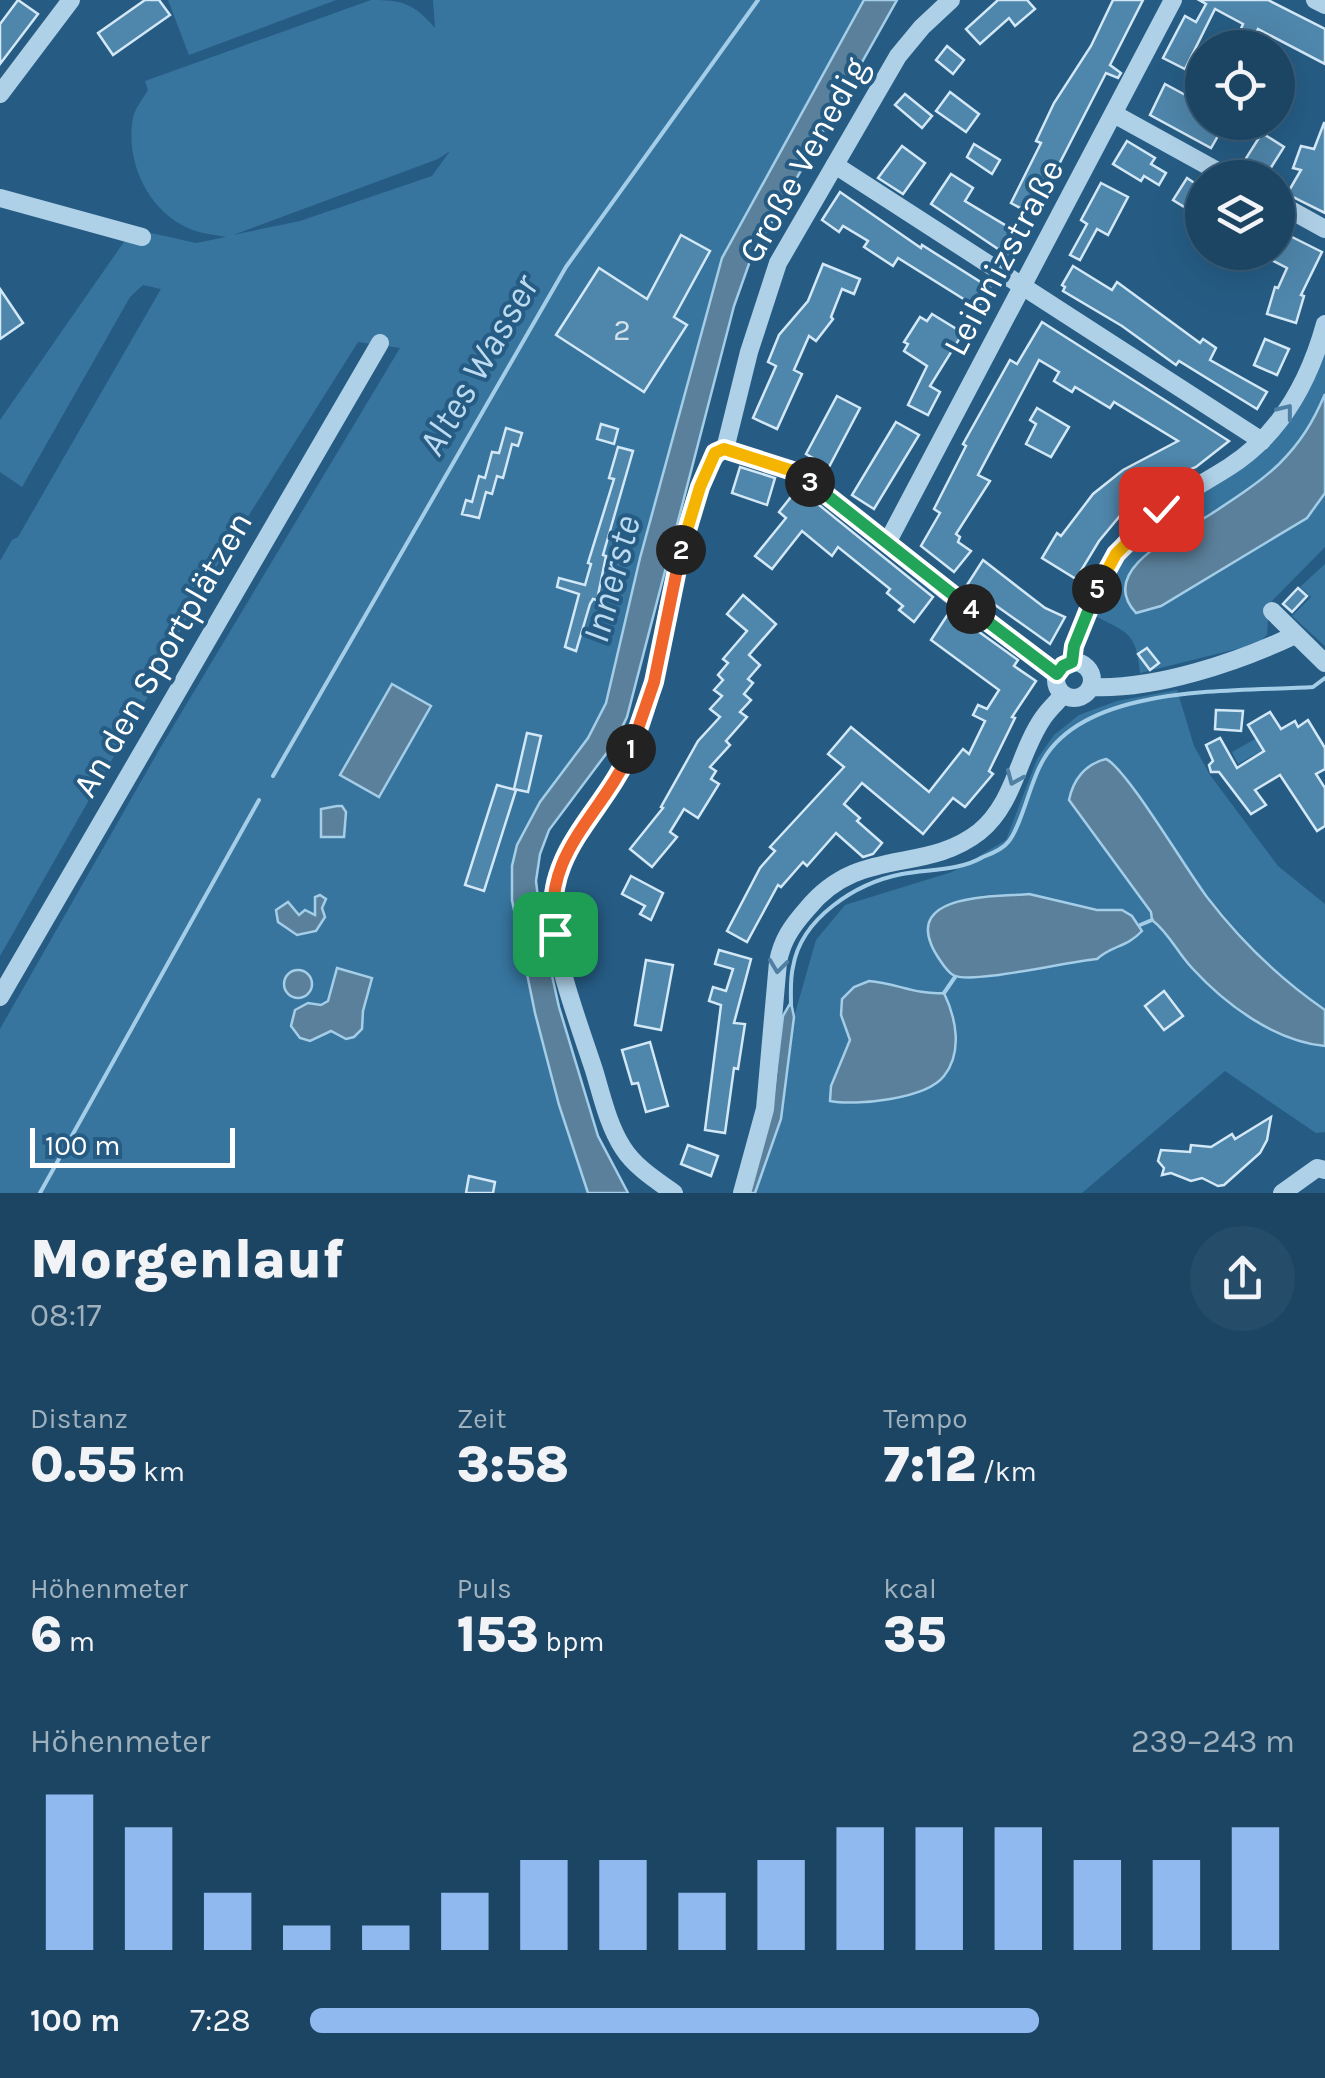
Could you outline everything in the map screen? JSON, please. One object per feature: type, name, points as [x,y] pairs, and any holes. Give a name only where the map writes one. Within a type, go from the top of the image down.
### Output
[{"type":"street","points":[[0,94],[72,0]]},
{"type":"street","name":"Große Venedig","points":[[674,1193],[629,1158],[616,1137],[571,1000],[552,908],[556,882],[567,850],[618,774],[636,738],[654,682],[691,513],[712,458],[724,449],[770,281],[898,56],[951,0]]},
{"type":"street","name":"Leibnizstraße","points":[[887,542],[1173,0]]},
{"type":"street","points":[[1315,0],[1325,5]]},
{"type":"street","points":[[1114,114],[1197,160]]},
{"type":"street","points":[[835,165],[1262,442]]},
{"type":"street","points":[[0,198],[142,237]]},
{"type":"street","points":[[1295,212],[1325,229]]},
{"type":"street","points":[[1295,635],[1245,658],[1131,686],[1091,688],[1079,698],[1064,695],[1057,685],[1116,554],[1161,509],[1262,442],[1298,396],[1325,324]]},
{"type":"street","name":"An den Sportplätzen","points":[[0,997],[380,344]]},
{"type":"street","points":[[724,449],[799,473],[887,542],[1065,668],[1089,670],[1091,688]]},
{"type":"street","points":[[1272,610],[1325,662]]},
{"type":"street","points":[[742,1193],[765,1109],[778,962],[782,942],[791,927],[814,900],[842,878],[895,860],[938,854],[980,831],[1000,808],[1042,718],[1064,695]]},
{"type":"street","points":[[1282,1193],[1322,1167]]},
{"type":"shaded area","points":[[168,0],[336,0],[189,55]]},
{"type":"shaded area","points":[[371,0],[407,5],[435,28],[433,0],[864,0],[722,258],[640,558],[606,703],[588,737],[525,829],[512,866],[512,900],[532,1002],[559,1105],[588,1193],[0,1193],[0,1029],[159,750],[400,348],[358,342],[196,599],[154,686],[0,956],[0,561],[18,537],[161,289],[143,285],[130,297],[22,487],[0,472],[0,420],[133,229],[196,243],[226,237],[193,230],[174,220],[142,183],[131,135],[134,114],[148,90],[145,81]],"holes":[[[450,151],[432,176],[300,221],[233,235],[438,159]]]},
{"type":"shaded area","points":[[864,0],[897,0],[750,261],[734,306],[627,717],[615,742],[549,830],[540,854],[536,881],[542,931],[559,1007],[598,1136],[628,1193],[588,1193],[535,1013],[512,900],[512,866],[517,845],[540,802],[588,738],[606,703],[640,558],[722,258]]},
{"type":"shaded area","points":[[1325,330],[1325,547],[1269,604],[1267,635],[1257,644],[1140,673],[1129,636],[1095,616],[1119,562],[1159,515],[1263,442]]},
{"type":"shaded area","points":[[1325,394],[1325,493],[1307,518],[1161,606],[1136,613],[1126,597],[1126,582],[1134,567],[1163,542],[1237,497],[1279,464],[1306,431]]},
{"type":"shaded area","points":[[1325,564],[1325,646],[1292,616],[1311,597],[1300,587]]},
{"type":"shaded area","points":[[392,684],[431,706],[379,797],[340,775]]},
{"type":"shaded area","points":[[1177,690],[1194,746],[1210,775],[1278,866],[1325,904],[1325,1010],[1265,959],[1212,901],[1122,771],[1091,764],[1073,787],[1072,805],[1151,912],[1152,920],[1192,968],[1252,1019],[1288,1037],[1325,1046],[1325,1132],[1316,1133],[1225,1071],[1082,1193],[755,1193],[781,1119],[794,1017],[816,940],[845,905],[952,872],[1006,840],[1037,759],[1054,735],[1079,715],[1117,701]],"holes":[[[1029,894],[1132,916],[1140,925],[1118,949],[1107,949],[1096,959],[963,976],[950,973],[946,967],[983,895]],[[869,981],[944,993],[953,1054],[946,1073],[922,1086],[885,1100],[844,1104],[831,1086],[850,1041],[841,1015],[854,987]]]},
{"type":"shaded area","points":[[1257,738],[1263,750],[1238,764],[1232,752]]},
{"type":"shaded area","points":[[1106,759],[1128,781],[1207,897],[1233,928],[1277,972],[1325,1010],[1325,1046],[1287,1037],[1235,1007],[1192,968],[1152,920],[1151,912],[1069,800],[1081,774]]},
{"type":"shaded area","points":[[342,806],[346,812],[344,837],[321,837],[321,809]]},
{"type":"shaded area","points":[[1029,894],[1097,910],[1122,910],[1132,916],[1142,931],[1097,959],[979,977],[953,975],[947,970],[931,944],[928,927],[934,915],[945,906],[980,897]]},
{"type":"shaded area","points":[[315,897],[326,899],[322,908],[325,917],[316,931],[297,935],[278,922],[276,910],[288,902],[299,915],[305,910],[315,915]]},
{"type":"shaded area","points":[[337,968],[372,978],[362,1029],[346,1039],[331,1031],[310,1041],[300,1038],[291,1026],[295,1010],[308,1003],[321,1005],[328,1001]]},
{"type":"shaded area","points":[[298,970],[308,974],[312,984],[308,994],[298,998],[288,994],[284,984],[288,974]]},
{"type":"shaded area","points":[[869,981],[944,993],[954,1024],[954,1056],[944,1076],[922,1090],[873,1101],[830,1101],[831,1086],[850,1040],[841,1015],[842,999],[854,987]]},
{"type":"shaded area","points":[[791,1002],[794,1017],[781,1119],[755,1193],[745,1193],[771,1115],[783,1016]]},
{"type":"building","points":[[18,0],[38,14],[0,64],[0,24]]},
{"type":"building","points":[[145,0],[159,0],[170,15],[113,55],[98,33]]},
{"type":"building","points":[[998,0],[1027,0],[1035,9],[1015,26],[1009,18],[980,44],[966,29]]},
{"type":"building","points":[[1113,0],[1143,0],[1110,65],[1121,73],[1118,78],[1106,73],[1033,215],[1011,203],[1041,143],[1036,141],[1054,103],[1091,46]]},
{"type":"building","points":[[1199,0],[1268,0],[1325,29],[1325,64],[1295,48],[1295,30],[1240,30],[1243,24],[1215,9],[1204,30],[1185,30],[1185,69],[1163,58],[1185,16],[1196,22],[1206,4]]},
{"type":"building","points":[[947,46],[964,60],[953,74],[936,60]]},
{"type":"building","points":[[1165,84],[1185,95],[1185,134],[1150,115]]},
{"type":"building","points":[[950,92],[979,114],[966,132],[936,111]]},
{"type":"building","points":[[905,94],[932,116],[922,128],[895,105]]},
{"type":"building","points":[[1325,123],[1325,213],[1295,198],[1295,180],[1301,170],[1295,168],[1295,162],[1301,146],[1314,149]]},
{"type":"building","points":[[1196,140],[1216,140],[1211,148]]},
{"type":"building","points":[[1258,140],[1273,140],[1284,147],[1276,160],[1245,160]]},
{"type":"building","points":[[1127,141],[1155,158],[1151,164],[1166,173],[1159,185],[1144,176],[1141,181],[1113,164]]},
{"type":"building","points":[[974,144],[1000,160],[992,174],[967,157]]},
{"type":"building","points":[[902,146],[925,163],[903,194],[878,178]]},
{"type":"building","points":[[951,174],[973,188],[965,201],[1020,234],[1007,255],[931,204]]},
{"type":"building","points":[[1185,181],[1185,207],[1173,200]]},
{"type":"building","points":[[1101,183],[1128,197],[1108,235],[1097,229],[1080,260],[1070,255],[1087,224],[1081,220]]},
{"type":"building","points":[[840,192],[921,248],[922,245],[990,288],[978,308],[898,258],[893,266],[864,247],[868,241],[843,226],[839,232],[822,220]]},
{"type":"building","points":[[681,235],[710,251],[674,317],[687,325],[644,392],[556,335],[599,268],[647,299]]},
{"type":"building","points":[[1295,238],[1322,252],[1301,295],[1304,296],[1296,323],[1267,314],[1275,287],[1278,288],[1286,270],[1295,270]]},
{"type":"building","points":[[823,264],[860,279],[854,294],[842,289],[833,319],[816,341],[809,336],[794,370],[802,374],[777,429],[753,418],[776,366],[768,362],[779,335],[808,301]]},
{"type":"building","points":[[1073,266],[1112,290],[1117,282],[1200,343],[1203,339],[1216,348],[1210,360],[1267,392],[1257,409],[1179,361],[1176,365],[1122,326],[1063,291],[1062,285]]},
{"type":"building","points":[[0,289],[23,323],[0,339]]},
{"type":"building","points":[[932,314],[963,333],[930,386],[940,392],[928,415],[908,405],[927,366],[904,351],[908,344],[904,342],[920,317],[927,321]]},
{"type":"building","points":[[1042,322],[1229,441],[1196,467],[1167,479],[1124,511],[1099,541],[1076,579],[1042,558],[1057,533],[1061,536],[1093,494],[1123,470],[1178,441],[1114,402],[1110,408],[1075,387],[1072,392],[1054,381],[1059,372],[1039,360],[978,475],[990,481],[956,534],[960,537],[958,542],[971,551],[954,572],[921,546],[940,513],[934,509],[966,446],[963,444],[1010,360],[1017,364]]},
{"type":"building","points":[[1265,339],[1289,349],[1277,375],[1254,365]]},
{"type":"building","points":[[837,396],[860,408],[829,467],[806,454]]},
{"type":"building","points":[[1037,408],[1069,427],[1051,457],[1026,444],[1036,424],[1030,420]]},
{"type":"building","points":[[896,422],[919,435],[874,509],[852,495]]},
{"type":"building","points":[[601,424],[618,429],[614,444],[597,439]]},
{"type":"building","points":[[506,428],[522,433],[518,446],[512,444],[503,478],[497,476],[492,494],[486,492],[479,518],[462,514],[466,500],[472,502],[479,476],[485,478],[492,452],[499,453]]},
{"type":"building","points":[[618,447],[633,451],[603,555],[606,556],[597,600],[590,604],[576,651],[565,647],[579,594],[557,587],[559,578],[585,585],[614,479],[609,478]]},
{"type":"building","points":[[740,467],[775,478],[767,505],[732,493]]},
{"type":"building","points":[[798,488],[933,597],[914,622],[899,610],[903,606],[887,593],[890,589],[838,547],[832,556],[802,531],[772,569],[755,556],[786,518],[779,512]]},
{"type":"building","points":[[983,560],[1045,608],[1065,617],[1050,644],[967,585]]},
{"type":"building","points":[[1298,588],[1307,596],[1292,612],[1283,604]]},
{"type":"building","points":[[743,595],[776,624],[749,655],[760,665],[748,679],[753,683],[744,694],[751,700],[740,712],[747,717],[710,767],[716,771],[711,779],[719,784],[698,818],[684,809],[670,832],[677,837],[652,867],[630,849],[663,808],[698,741],[720,717],[710,709],[722,696],[714,690],[723,680],[718,675],[728,663],[723,659],[747,631],[727,614]]},
{"type":"building","points":[[950,611],[1018,660],[1014,666],[1036,681],[1012,717],[1015,718],[989,771],[993,774],[965,807],[953,798],[923,834],[862,783],[844,804],[882,843],[873,854],[863,857],[836,833],[807,866],[803,862],[781,887],[778,885],[747,942],[727,931],[760,868],[775,851],[770,847],[844,767],[828,754],[851,727],[929,792],[963,749],[969,754],[985,721],[973,715],[978,705],[987,709],[999,690],[931,640]]},
{"type":"building","points":[[1147,648],[1159,663],[1150,670],[1138,654]]},
{"type":"building","points":[[1216,710],[1243,711],[1241,731],[1215,729]]},
{"type":"building","points":[[1270,712],[1281,729],[1295,721],[1298,727],[1308,720],[1325,748],[1325,769],[1316,774],[1325,788],[1325,826],[1317,831],[1280,775],[1255,790],[1266,805],[1251,814],[1219,772],[1211,772],[1209,765],[1213,761],[1206,745],[1220,738],[1237,768],[1264,751],[1248,725]]},
{"type":"building","points":[[527,733],[541,736],[528,792],[514,789]]},
{"type":"building","points":[[497,785],[516,790],[484,891],[465,885]]},
{"type":"building","points":[[631,876],[663,893],[651,920],[640,914],[645,906],[622,894]]},
{"type":"building","points":[[719,950],[751,959],[734,1023],[745,1024],[725,1133],[705,1130],[721,1005],[709,1001],[713,987],[726,991],[733,969],[715,964]]},
{"type":"building","points":[[646,960],[673,965],[661,1030],[635,1025]]},
{"type":"building","points":[[1164,991],[1183,1016],[1164,1030],[1145,1006]]},
{"type":"building","points":[[650,1042],[668,1106],[646,1112],[638,1083],[632,1084],[622,1050]]},
{"type":"building","points":[[1271,1117],[1260,1153],[1224,1185],[1202,1178],[1191,1181],[1171,1173],[1162,1175],[1164,1168],[1158,1161],[1161,1150],[1190,1152],[1191,1145],[1211,1147],[1232,1134],[1235,1139]]},
{"type":"building","points":[[688,1145],[718,1156],[711,1176],[681,1164]]},
{"type":"building","points":[[469,1176],[495,1182],[493,1193],[466,1193]]},
{"type":"waterway","name":"Altes Wasser","points":[[273,776],[566,267],[758,0]]},
{"type":"waterway","points":[[791,1005],[791,976],[798,949],[819,918],[867,885],[902,874],[964,865],[1004,846],[1018,825],[1041,764],[1061,738],[1090,718],[1124,705],[1163,697],[1313,687],[1325,678]]},
{"type":"waterway","name":"Altes Wasser","points":[[40,1193],[259,800]]},
{"type":"waterway","points":[[1140,925],[1152,920]]},
{"type":"waterway","points":[[944,993],[955,977]]},
{"type":"route","points":[[555,934],[552,908],[560,867],[636,738],[654,682],[691,513],[715,453],[724,449],[799,473],[1057,674],[1072,662],[1074,646],[1116,554],[1161,509]]},
{"type":"water label","name":"Innerste","points":[[611,579]]}]
